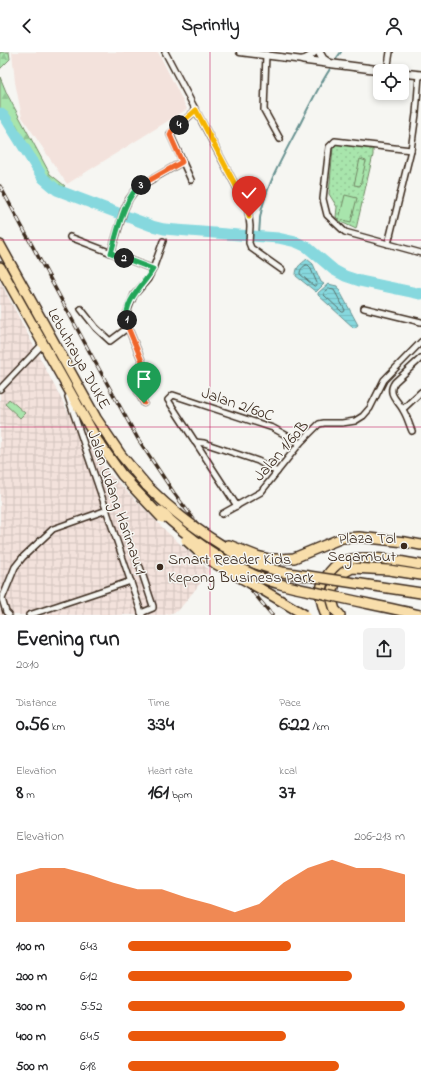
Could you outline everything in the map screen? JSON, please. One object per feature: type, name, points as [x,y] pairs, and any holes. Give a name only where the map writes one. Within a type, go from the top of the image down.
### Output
[{"type":"highway","name":"Lebuhraya DUKE","points":[[0,245],[96,418],[120,455],[147,486],[179,515],[230,552],[262,567],[421,593]]},
{"type":"highway","name":"Lebuhraya DUKE","points":[[0,267],[97,440],[130,484],[173,522],[199,543],[223,559],[253,574],[287,586],[420,615]]},
{"type":"highway","points":[[130,484],[168,524],[207,558],[305,615]]},
{"type":"highway","points":[[223,546],[229,545],[257,556],[280,560],[294,558],[342,538],[405,542],[421,545]]},
{"type":"highway","points":[[326,615],[320,592],[324,579],[331,569],[341,562],[357,557],[389,559],[421,565]]},
{"type":"highway","points":[[340,615],[335,610],[331,597],[336,580],[343,573],[352,568],[388,570],[421,575]]},
{"type":"main road","points":[[319,52],[323,59],[329,63]]},
{"type":"main road","points":[[303,60],[373,69]]},
{"type":"main road","points":[[409,74],[420,75]]},
{"type":"street","points":[[165,52],[248,209],[250,226],[249,243],[251,248],[282,270]]},
{"type":"street","points":[[240,52],[266,54],[303,60],[315,52]]},
{"type":"street","points":[[388,64],[390,52]]},
{"type":"street","points":[[266,54],[264,110],[280,139]]},
{"type":"street","points":[[388,244],[411,150],[420,75]]},
{"type":"street","points":[[191,180],[170,134],[196,110]]},
{"type":"street","points":[[411,150],[335,141],[329,147],[323,199],[327,215],[345,232],[421,253]]},
{"type":"street","points":[[111,253],[124,210],[129,199],[137,188],[182,162]]},
{"type":"street","points":[[70,237],[153,269]]},
{"type":"street","points":[[144,403],[135,383],[142,366],[142,361],[127,325],[127,312],[134,295],[148,278],[153,269],[163,242]]},
{"type":"street","name":"Jalan Udang Harimau 1","points":[[0,271],[70,399],[142,614]]},
{"type":"street","points":[[364,308],[421,322]]},
{"type":"street","points":[[81,309],[96,328],[110,342],[125,330],[127,325]]},
{"type":"street","name":"Jalan 1/60B","points":[[222,514],[261,492],[300,443],[319,424],[355,421],[363,416],[370,408],[384,380],[421,342]]},
{"type":"street","points":[[0,389],[41,346]]},
{"type":"street","points":[[412,431],[403,409],[392,394],[392,387],[395,382],[421,358]]},
{"type":"street","points":[[384,380],[392,387]]},
{"type":"street","points":[[403,409],[421,392]]},
{"type":"street","name":"Jalan 2/60C","points":[[195,442],[168,400],[173,395],[273,428],[300,443]]},
{"type":"street","points":[[195,442],[204,443],[258,461],[277,472]]},
{"type":"street","points":[[195,442],[237,506]]},
{"type":"street","points":[[10,615],[6,612],[2,599],[15,567],[22,557],[53,529],[107,510]]},
{"type":"street","points":[[140,567],[153,606],[153,608],[142,614]]},
{"type":"street","points":[[29,615],[131,581]]},
{"type":"shaded area","points":[[12,52],[158,52],[187,109],[67,184],[22,117],[15,82]]},
{"type":"shaded area","points":[[0,281],[67,410],[105,469],[166,531],[210,571],[178,611],[165,615],[0,615]]},
{"type":"green space","points":[[0,52],[9,52],[10,59],[0,69]]},
{"type":"green space","points":[[0,77],[7,94],[50,174],[65,186],[59,188],[44,175],[9,118],[0,109]]},
{"type":"green space","points":[[336,144],[373,149],[373,155],[356,229],[341,222],[336,217],[337,207],[329,194],[333,148]]},
{"type":"green space","points":[[360,159],[366,161],[360,186],[354,185]]},
{"type":"green space","points":[[345,195],[357,198],[351,222],[339,219]]},
{"type":"green space","points":[[9,399],[25,413],[20,418],[5,404]]},
{"type":"water","points":[[307,259],[313,264],[321,282],[324,284],[316,292],[296,276],[300,264]]},
{"type":"water","points":[[328,284],[337,286],[358,325],[354,328],[318,295],[318,293]]},
{"type":"waterway","points":[[336,59],[341,52]]},
{"type":"waterway","points":[[259,236],[260,218],[271,181],[311,102],[330,69]]},
{"type":"waterway","points":[[0,113],[5,117],[43,178],[57,190],[152,226],[164,229],[278,238],[296,242],[307,247],[334,270],[345,276],[360,281],[421,294]]},
{"type":"railway","points":[[0,186],[138,439],[174,493],[201,529],[272,615]]},
{"type":"place","name":"Plaza Tol Segambut","points":[[404,546]]},
{"type":"place","name":"Smart Reader Kids Kepong Business Park","points":[[160,567]]},
{"type":"route","points":[[144,403],[135,383],[142,366],[142,361],[127,325],[127,312],[134,295],[148,278],[153,269],[111,253],[124,210],[129,199],[137,188],[182,162],[170,134],[196,110],[248,209],[249,217]]}]
